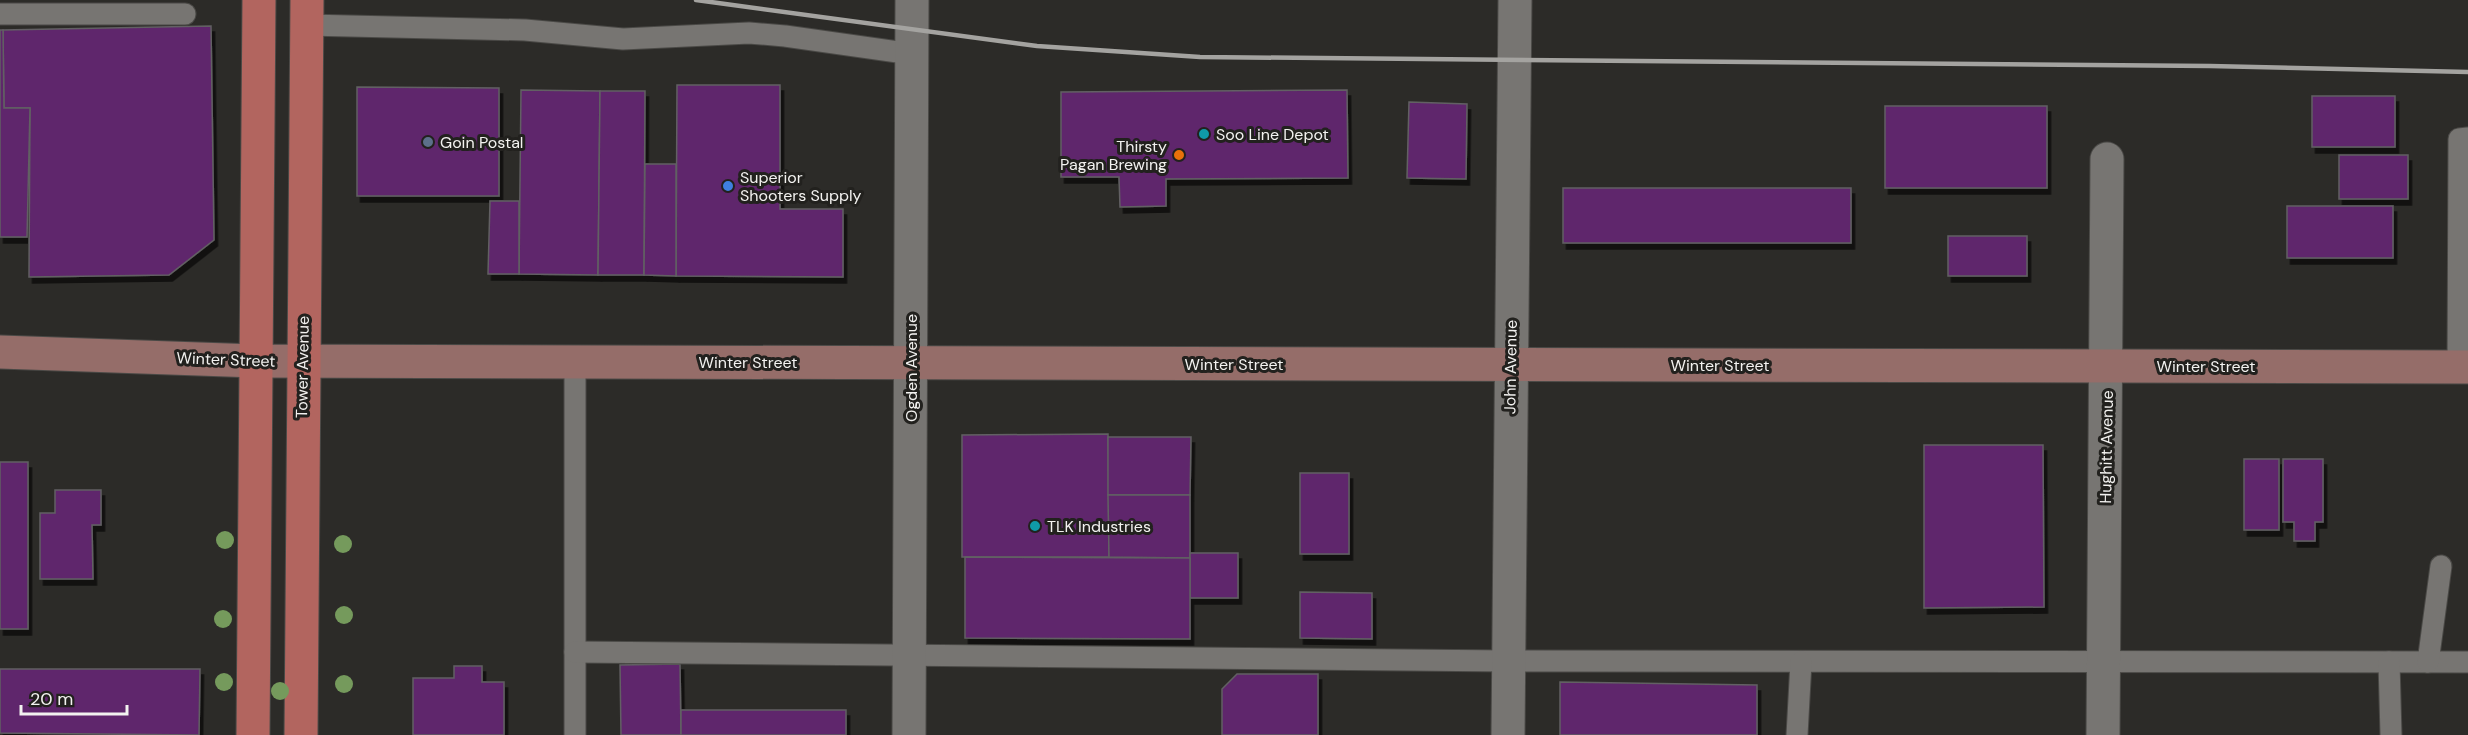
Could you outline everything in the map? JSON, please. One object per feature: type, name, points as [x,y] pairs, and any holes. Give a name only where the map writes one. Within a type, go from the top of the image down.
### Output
[{"type":"main road","points":[[254,735],[259,0]]},
{"type":"main road","name":"Tower Avenue","points":[[301,735],[302,361],[307,13]]},
{"type":"street","name":"Ogden Avenue","points":[[909,735],[912,0]]},
{"type":"street","name":"John Avenue","points":[[1508,735],[1509,364],[1515,0]]},
{"type":"street","name":"Hughitt Avenue","points":[[2103,735],[2107,159]]},
{"type":"street","name":"Winter Street","points":[[0,352],[256,361],[2463,367]]},
{"type":"lane","points":[[307,13],[623,39],[749,33],[912,54]]},
{"type":"lane","points":[[0,14],[185,14]]},
{"type":"lane","points":[[2463,367],[2459,139],[2468,138]]},
{"type":"lane","points":[[575,361],[575,735]]},
{"type":"lane","points":[[2428,662],[2441,566]]},
{"type":"lane","points":[[575,652],[1509,661],[2468,662]]},
{"type":"lane","points":[[1797,735],[1801,662]]},
{"type":"lane","points":[[2389,662],[2391,735]]},
{"type":"building","points":[[211,26],[214,240],[169,275],[29,277],[30,108],[4,108],[3,30]]},
{"type":"building","points":[[0,30],[3,30],[4,108],[30,108],[27,237],[0,237]]},
{"type":"building","name":"Superior Shooters Supply","points":[[677,85],[780,85],[780,209],[843,209],[843,277],[676,276]]},
{"type":"building","name":"Goin Postal","points":[[357,87],[499,88],[499,196],[357,196]]},
{"type":"building","points":[[521,90],[600,91],[598,275],[519,274]]},
{"type":"building","name":"Soo Line Depot","points":[[1347,90],[1348,178],[1166,179],[1166,206],[1120,207],[1119,177],[1061,177],[1061,92]]},
{"type":"building","points":[[600,91],[645,91],[644,275],[598,275]]},
{"type":"building","points":[[2312,96],[2395,96],[2395,147],[2312,147]]},
{"type":"building","points":[[1409,102],[1467,104],[1466,179],[1407,178]]},
{"type":"building","points":[[1885,106],[2047,106],[2047,188],[1885,188]]},
{"type":"building","points":[[2339,155],[2408,155],[2408,199],[2339,199]]},
{"type":"building","points":[[645,164],[676,164],[676,276],[644,275]]},
{"type":"building","points":[[1563,188],[1851,188],[1851,243],[1563,243]]},
{"type":"building","points":[[490,201],[519,201],[519,274],[488,274]]},
{"type":"building","points":[[2287,206],[2393,206],[2393,258],[2287,258]]},
{"type":"building","points":[[1948,236],[2027,236],[2027,276],[1948,276]]},
{"type":"building","name":"TLK Industries","points":[[1108,434],[1109,557],[962,557],[962,435]]},
{"type":"building","points":[[1108,437],[1191,437],[1190,495],[1108,495]]},
{"type":"building","points":[[1924,445],[2043,445],[2044,607],[1924,608]]},
{"type":"building","points":[[2244,459],[2279,459],[2279,530],[2244,530]]},
{"type":"building","points":[[2283,459],[2323,459],[2323,522],[2315,522],[2315,541],[2294,541],[2294,522],[2283,522]]},
{"type":"building","points":[[0,462],[28,462],[28,629],[0,629]]},
{"type":"building","points":[[1300,473],[1349,473],[1349,554],[1300,554]]},
{"type":"building","points":[[55,490],[101,490],[101,525],[92,525],[93,579],[40,579],[40,513],[55,513]]},
{"type":"building","points":[[1108,495],[1190,495],[1190,558],[1109,557]]},
{"type":"building","points":[[1190,553],[1238,553],[1238,598],[1190,598]]},
{"type":"building","points":[[965,557],[1190,558],[1190,639],[965,638]]},
{"type":"building","points":[[1300,592],[1372,593],[1372,639],[1300,638]]},
{"type":"building","points":[[680,664],[681,735],[621,735],[620,665]]},
{"type":"building","points":[[454,666],[482,666],[482,682],[504,682],[504,735],[413,735],[413,678],[454,678]]},
{"type":"building","points":[[0,669],[200,669],[199,735],[0,733]]},
{"type":"building","points":[[1237,674],[1318,674],[1318,735],[1222,735],[1222,689]]},
{"type":"building","points":[[1560,682],[1757,685],[1757,735],[1560,735]]},
{"type":"building","points":[[681,710],[846,710],[846,735],[681,735]]},
{"type":"railway","points":[[696,0],[1037,46],[1200,57],[2210,66],[2468,72]]},
{"type":"place","name":"Soo Line Depot","points":[[1204,134]]},
{"type":"place","name":"Goin Postal","points":[[428,142]]},
{"type":"place","name":"Thirsty Pagan Brewing","points":[[1179,155]]},
{"type":"place","name":"Superior Shooters Supply","points":[[728,186]]},
{"type":"place","name":"TLK Industries","points":[[1035,526]]}]
